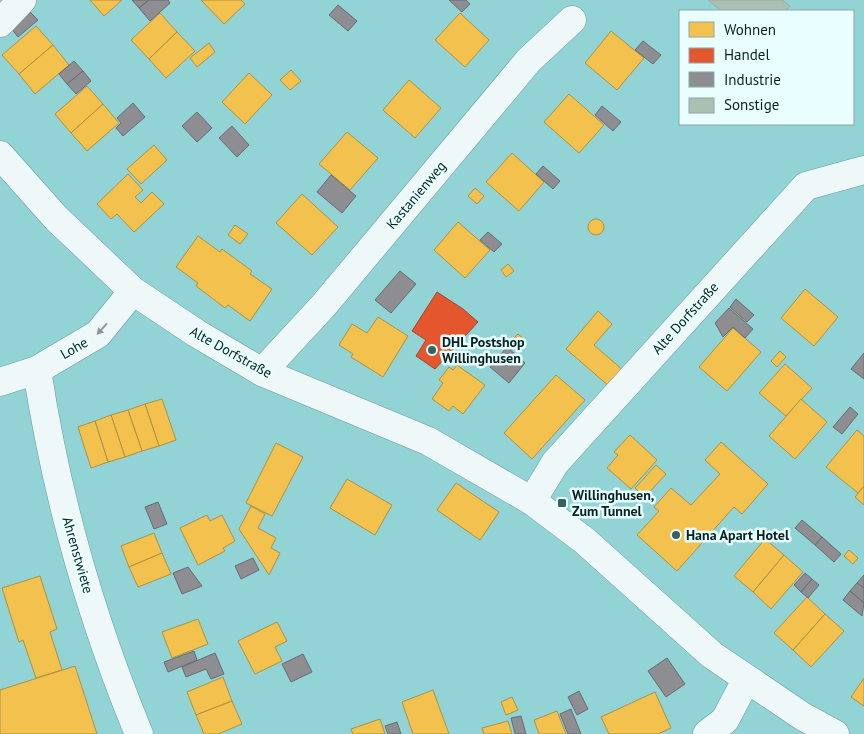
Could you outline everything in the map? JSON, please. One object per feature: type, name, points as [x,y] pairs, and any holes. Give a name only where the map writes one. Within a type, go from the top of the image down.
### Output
[{"type":"street","points":[[0,23],[22,0]]},
{"type":"street","name":"Kastanienweg","points":[[262,372],[324,305],[529,60],[572,20]]},
{"type":"street","name":"Alte Dorfstraße","points":[[0,155],[56,218],[133,291],[196,333],[262,372],[428,441],[532,501],[585,541],[712,655],[746,680],[802,716],[835,734]]},
{"type":"street","name":"Alte Dorfstraße","points":[[532,501],[555,463],[806,186],[864,170]]},
{"type":"street","name":"Lohe","points":[[0,382],[37,370],[98,334],[133,291]]},
{"type":"street","name":"Ahrenstwiete","points":[[37,370],[43,412],[59,487],[82,572],[117,681],[139,734]]},
{"type":"street","points":[[722,729],[746,680]]},
{"type":"building: Wohnen","points":[[90,0],[122,0],[104,16]]},
{"type":"building: Wohnen","points":[[201,0],[241,0],[245,4],[224,24]]},
{"type":"building: Wohnen","points":[[160,13],[177,32],[149,59],[131,40]]},
{"type":"building: Wohnen","points":[[460,13],[489,40],[465,67],[435,40]]},
{"type":"building: Wohnen","points":[[36,26],[53,45],[19,74],[2,55]]},
{"type":"building: Wohnen","points":[[611,31],[644,58],[617,90],[585,63]]},
{"type":"building: Wohnen","points":[[177,32],[195,51],[166,78],[149,59]]},
{"type":"building: Wohnen","points":[[209,43],[215,52],[197,67],[190,58]]},
{"type":"building: Wohnen","points":[[53,45],[69,65],[35,94],[19,74]]},
{"type":"building: Wohnen","points":[[291,70],[301,81],[290,90],[280,80]]},
{"type":"building: Wohnen","points":[[249,73],[272,95],[245,124],[222,102]]},
{"type":"building: Wohnen","points":[[409,80],[441,108],[415,138],[383,110]]},
{"type":"building: Wohnen","points":[[87,86],[103,104],[71,133],[55,114]]},
{"type":"building: Wohnen","points":[[569,94],[604,125],[579,153],[544,122]]},
{"type":"building: Wohnen","points":[[103,104],[119,123],[87,151],[71,133]]},
{"type":"building: Wohnen","points":[[347,132],[378,158],[350,190],[319,164]]},
{"type":"building: Wohnen","points":[[154,145],[167,160],[141,184],[127,169]]},
{"type":"building: Wohnen","points":[[512,153],[544,182],[519,211],[486,182]]},
{"type":"building: Wohnen","points":[[128,174],[143,190],[135,197],[141,203],[152,192],[164,204],[134,232],[117,214],[111,219],[97,204]]},
{"type":"building: Wohnen","points":[[475,188],[484,196],[477,204],[468,196]]},
{"type":"building: Wohnen","points":[[302,194],[338,227],[312,255],[276,223]]},
{"type":"building: Wohnen","points":[[596,219],[602,221],[604,227],[602,233],[596,235],[590,233],[588,227],[590,221]]},
{"type":"building: Wohnen","points":[[458,222],[490,250],[465,278],[434,250]]},
{"type":"building: Wohnen","points":[[235,225],[248,234],[240,244],[228,235]]},
{"type":"building: Wohnen","points":[[198,236],[220,252],[222,249],[252,271],[250,274],[272,289],[250,321],[228,305],[225,308],[196,286],[198,283],[176,267]]},
{"type":"building: Wohnen","points":[[508,264],[514,271],[506,277],[501,270]]},
{"type":"building: Wohnen","points":[[805,289],[838,317],[814,346],[781,318]]},
{"type":"building: Wohnen","points":[[598,311],[612,324],[594,345],[624,371],[610,387],[566,349]]},
{"type":"building: Wohnen","points":[[378,317],[408,336],[383,377],[351,357],[353,354],[339,345],[352,324],[367,333]]},
{"type":"building: Wohnen","points":[[733,328],[761,352],[727,391],[699,367]]},
{"type":"building: Wohnen","points":[[518,334],[526,341],[519,348],[511,341]]},
{"type":"building: Wohnen","points":[[780,351],[786,357],[777,367],[771,361]]},
{"type":"building: Wohnen","points":[[785,364],[812,388],[786,416],[759,393]]},
{"type":"building: Wohnen","points":[[457,365],[485,385],[463,414],[453,406],[449,411],[432,399],[443,383],[439,380],[449,367],[453,370]]},
{"type":"building: Wohnen","points":[[556,375],[585,400],[532,459],[504,433]]},
{"type":"building: Wohnen","points":[[162,399],[176,440],[159,446],[145,404]]},
{"type":"building: Wohnen","points":[[801,399],[827,422],[795,459],[769,436]]},
{"type":"building: Wohnen","points":[[145,404],[159,446],[142,451],[128,410]]},
{"type":"building: Wohnen","points":[[128,410],[142,451],[125,457],[111,415]]},
{"type":"building: Wohnen","points":[[111,415],[125,457],[108,462],[95,421]]},
{"type":"building: Wohnen","points":[[95,421],[108,462],[91,468],[78,427]]},
{"type":"building: Wohnen","points":[[857,430],[864,436],[864,486],[858,493],[826,467]]},
{"type":"building: Wohnen","points":[[630,435],[657,460],[631,489],[607,468],[618,455],[614,452]]},
{"type":"building: Wohnen","points":[[721,442],[768,484],[742,514],[734,507],[677,571],[637,535],[659,511],[654,507],[671,488],[691,505],[720,474],[705,460]]},
{"type":"building: Wohnen","points":[[276,443],[303,457],[272,516],[246,503]]},
{"type":"building: Wohnen","points":[[656,465],[666,474],[645,497],[635,488]]},
{"type":"building: Wohnen","points":[[347,479],[392,505],[375,535],[330,508]]},
{"type":"building: Wohnen","points":[[456,483],[499,512],[480,540],[437,510]]},
{"type":"building: Wohnen","points":[[864,486],[864,505],[855,497]]},
{"type":"building: Wohnen","points":[[251,506],[265,514],[258,528],[276,538],[271,548],[280,553],[269,575],[239,529]]},
{"type":"building: Wohnen","points":[[207,515],[210,521],[222,515],[235,541],[223,548],[225,551],[198,565],[180,528]]},
{"type":"building: Wohnen","points":[[154,533],[162,553],[129,567],[121,546]]},
{"type":"building: Wohnen","points":[[765,539],[784,555],[753,592],[734,576]]},
{"type":"building: Wohnen","points":[[849,550],[858,558],[853,564],[844,556]]},
{"type":"building: Wohnen","points":[[162,553],[171,574],[138,587],[129,567]]},
{"type":"building: Wohnen","points":[[784,555],[803,572],[771,609],[753,592]]},
{"type":"building: Wohnen","points":[[40,576],[57,629],[50,632],[62,670],[36,678],[23,640],[19,642],[2,588]]},
{"type":"building: Wohnen","points":[[807,597],[825,614],[793,650],[774,633]]},
{"type":"building: Wohnen","points":[[825,614],[844,631],[811,667],[793,650]]},
{"type":"building: Wohnen","points":[[198,619],[208,644],[172,658],[162,632]]},
{"type":"building: Wohnen","points":[[277,622],[287,641],[275,647],[282,661],[255,674],[238,641]]},
{"type":"building: Wohnen","points":[[75,666],[97,734],[0,734],[0,690]]},
{"type":"building: Wohnen","points":[[223,677],[232,701],[196,715],[187,692]]},
{"type":"building: Wohnen","points":[[864,678],[864,706],[851,697]]},
{"type":"building: Wohnen","points":[[433,690],[449,734],[413,734],[402,702]]},
{"type":"building: Wohnen","points":[[655,692],[671,728],[658,734],[609,734],[601,717]]},
{"type":"building: Wohnen","points":[[512,697],[518,710],[506,715],[501,702]]},
{"type":"building: Wohnen","points":[[232,701],[242,724],[218,734],[204,734],[196,715]]},
{"type":"building: Wohnen","points":[[557,711],[566,734],[539,734],[534,720]]},
{"type":"building: Wohnen","points":[[380,719],[385,734],[353,734],[351,729]]},
{"type":"building: Wohnen","points":[[508,721],[512,734],[484,734],[482,728]]},
{"type":"building: Handel","points":[[437,292],[463,309],[478,322],[435,369],[416,356],[426,340],[412,331]]},
{"type":"building: Industrie","points":[[132,0],[149,0],[139,8]]},
{"type":"building: Industrie","points":[[149,0],[168,0],[170,3],[150,21],[139,8]]},
{"type":"building: Industrie","points":[[449,0],[466,0],[470,4],[462,12]]},
{"type":"building: Industrie","points":[[338,5],[357,21],[348,31],[329,15]]},
{"type":"building: Industrie","points":[[30,12],[38,20],[18,37],[11,28]]},
{"type":"building: Industrie","points":[[643,41],[661,55],[653,64],[635,50]]},
{"type":"building: Industrie","points":[[74,61],[83,71],[67,84],[59,74]]},
{"type":"building: Industrie","points":[[83,71],[91,81],[76,94],[67,84]]},
{"type":"building: Industrie","points":[[133,103],[145,117],[123,136],[116,128],[121,123],[117,118]]},
{"type":"building: Industrie","points":[[602,106],[621,122],[613,131],[595,115]]},
{"type":"building: Industrie","points":[[197,112],[212,128],[197,142],[182,126]]},
{"type":"building: Industrie","points":[[232,126],[249,145],[237,157],[219,138]]},
{"type":"building: Industrie","points":[[543,166],[560,181],[553,189],[536,174]]},
{"type":"building: Industrie","points":[[331,175],[356,196],[342,213],[317,192]]},
{"type":"building: Industrie","points":[[488,232],[502,244],[494,252],[480,240]]},
{"type":"building: Industrie","points":[[400,271],[416,284],[391,313],[375,300]]},
{"type":"building: Industrie","points":[[736,299],[754,315],[747,322],[730,307]]},
{"type":"building: Industrie","points":[[729,308],[753,329],[745,338],[733,327],[723,337],[715,323]]},
{"type":"building: Industrie","points":[[507,347],[525,363],[509,383],[490,367]]},
{"type":"building: Industrie","points":[[864,353],[864,379],[851,369]]},
{"type":"building: Industrie","points":[[850,407],[858,414],[842,434],[833,427]]},
{"type":"building: Industrie","points":[[158,502],[167,524],[154,529],[145,507]]},
{"type":"building: Industrie","points":[[802,520],[822,537],[815,545],[795,528]]},
{"type":"building: Industrie","points":[[822,537],[841,554],[834,562],[815,545]]},
{"type":"building: Industrie","points":[[253,558],[259,570],[241,579],[235,566]]},
{"type":"building: Industrie","points":[[188,567],[202,586],[182,594],[173,573]]},
{"type":"building: Industrie","points":[[805,573],[812,579],[801,592],[794,585]]},
{"type":"building: Industrie","points":[[864,575],[864,588],[857,583]]},
{"type":"building: Industrie","points":[[812,579],[819,585],[808,598],[801,592]]},
{"type":"building: Industrie","points":[[857,583],[864,588],[864,603],[850,591]]},
{"type":"building: Industrie","points":[[850,591],[864,603],[862,616],[843,600]]},
{"type":"building: Industrie","points":[[194,651],[197,660],[168,672],[164,662]]},
{"type":"building: Industrie","points":[[215,653],[224,674],[211,679],[206,669],[186,677],[182,667]]},
{"type":"building: Industrie","points":[[303,654],[312,672],[291,682],[282,664]]},
{"type":"building: Industrie","points":[[667,658],[685,684],[666,697],[648,671]]},
{"type":"building: Industrie","points":[[579,691],[588,709],[577,715],[568,697]]},
{"type":"building: Industrie","points":[[571,709],[581,734],[568,734],[560,714]]},
{"type":"building: Industrie","points":[[521,716],[526,734],[515,734],[511,718]]},
{"type":"building: Industrie","points":[[397,722],[401,734],[388,734],[385,726]]},
{"type":"building: Sonstige","points":[[708,0],[782,0],[790,6],[787,10],[720,10]]},
{"type":"place","name":"DHL Postshop Willinghusen","points":[[432,350]]},
{"type":"place","name":"Willinghusen, Zum Tunnel","points":[[562,503]]},
{"type":"place","name":"Hana Apart Hotel","points":[[676,535]]}]
